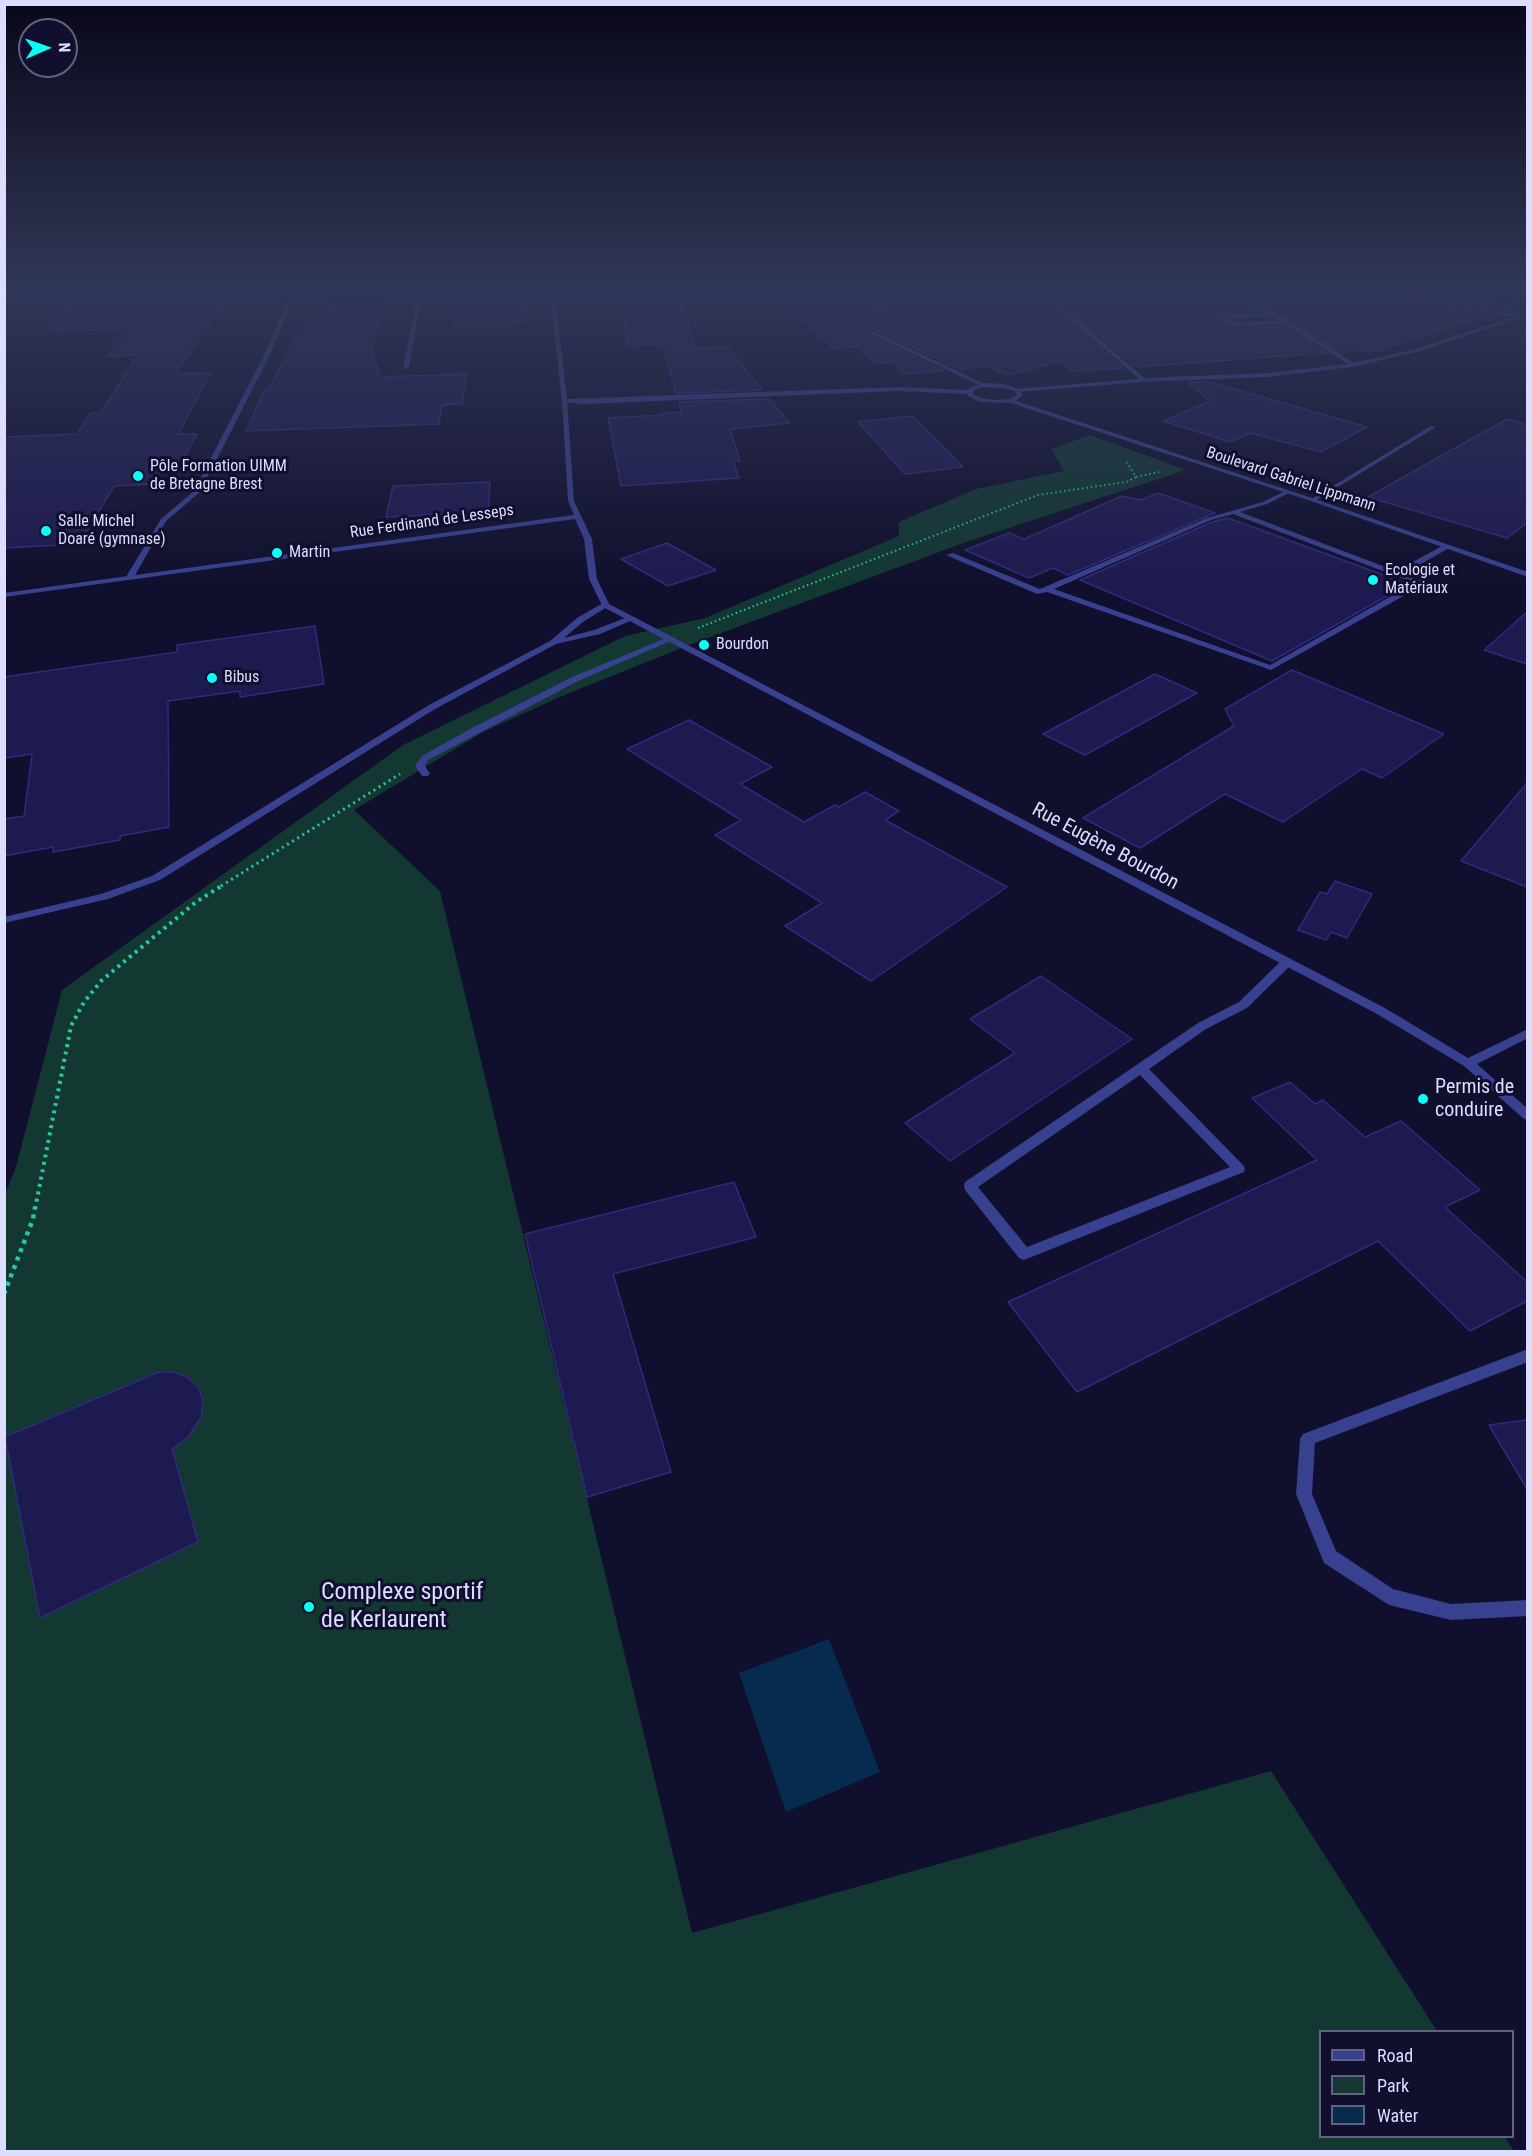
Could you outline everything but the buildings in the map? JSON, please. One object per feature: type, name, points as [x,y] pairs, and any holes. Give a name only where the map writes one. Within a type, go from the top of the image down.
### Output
[{"type":"street","points":[[130,577],[163,520],[197,492],[249,390]]},
{"type":"street","points":[[4,920],[104,897],[156,878],[432,707],[553,643],[580,620],[606,604],[593,579],[588,539],[571,501],[563,390]]},
{"type":"street","points":[[564,401],[862,390]]},
{"type":"street","points":[[927,390],[969,392],[975,390]]},
{"type":"street","points":[[1011,401],[1019,397],[1019,392],[1016,390],[1021,390]]},
{"type":"street","name":"Boulevard Gabriel Lippmann","points":[[969,392],[974,398],[987,402],[1011,401],[1313,500],[1527,575]]},
{"type":"street","points":[[1313,500],[1433,427]]},
{"type":"street","points":[[950,555],[1040,592],[1233,512],[1265,503],[1287,492]]},
{"type":"street","points":[[1047,589],[1271,668],[1420,583],[1233,512]]},
{"type":"street","name":"Rue Ferdinand de Lesseps","points":[[4,595],[579,516]]},
{"type":"street","points":[[1397,574],[1447,547]]},
{"type":"street","name":"Rue Eugène Bourdon","points":[[606,604],[669,640],[1381,1011],[1468,1063],[1527,1116]]},
{"type":"street","points":[[553,643],[597,632],[633,618]]},
{"type":"street","points":[[425,774],[420,766],[425,758],[575,679],[669,640]]},
{"type":"street","points":[[1141,1068],[1239,1168],[1024,1254],[970,1186],[1141,1068],[1202,1026],[1244,1005],[1287,962]]},
{"type":"street","points":[[1468,1063],[1527,1033]]},
{"type":"street","points":[[1527,1354],[1308,1439],[1304,1494],[1330,1557],[1389,1597],[1452,1612],[1527,1608]]},
{"type":"path","points":[[669,640],[1038,495],[1126,482],[1136,477],[1127,461],[1118,457]]},
{"type":"path","points":[[4,1294],[33,1219],[71,1026],[84,1002],[102,980],[196,902],[425,758]]},
{"type":"green space","name":"Complexe sportif de Kerlaurent","points":[[1090,435],[1186,470],[966,542],[689,645],[562,696],[483,732],[354,810],[440,891],[692,1933],[1271,1771],[1436,2030],[1319,2030],[1319,2138],[1506,2138],[1514,2151],[5,2151],[4,1197],[16,1167],[62,990],[403,745],[625,636],[705,618],[899,536],[899,522],[976,489],[1064,471],[1051,449]]},
{"type":"water","points":[[829,1639],[880,1772],[786,1812],[739,1673]]},
{"type":"place","name":"Pôle Formation UIMM de Bretagne Brest","points":[[138,476]]},
{"type":"place","name":"Salle Michel Doaré (gymnase)","points":[[46,531]]},
{"type":"place","name":"Martin","points":[[277,553]]},
{"type":"place","name":"Ecologie et Matériaux","points":[[1373,580]]},
{"type":"place","name":"Bourdon","points":[[704,645]]},
{"type":"place","name":"Bibus","points":[[212,678]]},
{"type":"place","name":"Permis de conduire","points":[[1423,1099]]},
{"type":"place","name":"Complexe sportif de Kerlaurent","points":[[309,1607]]}]
